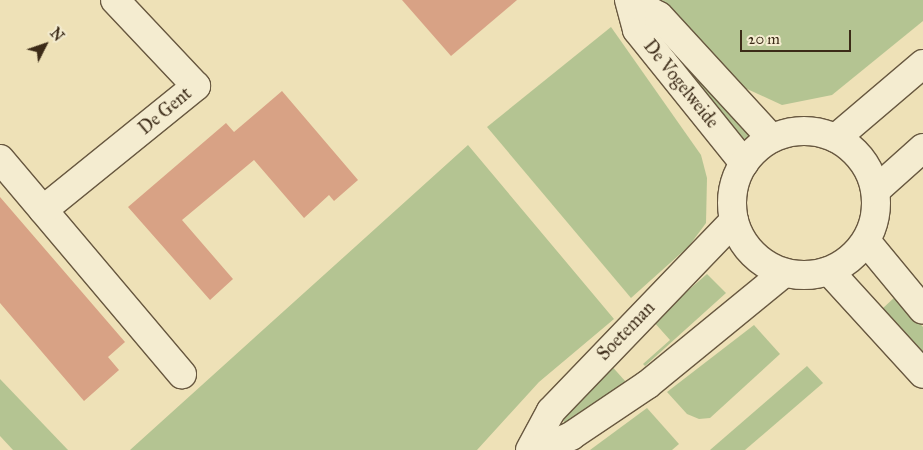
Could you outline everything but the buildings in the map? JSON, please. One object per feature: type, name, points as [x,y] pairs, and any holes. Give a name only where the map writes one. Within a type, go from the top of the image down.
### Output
[{"type":"street","name":"De Gent","points":[[43,210],[196,86],[115,0]]},
{"type":"street","name":"De Vogelweide","points":[[630,0],[659,16],[770,138]]},
{"type":"street","name":"De Vogelweide","points":[[630,0],[637,30],[744,163]]},
{"type":"street","points":[[836,138],[923,64]]},
{"type":"street","points":[[803,130],[836,138],[862,159],[876,190],[875,216],[866,241],[850,259],[829,271],[814,275],[784,272],[752,253],[734,221],[732,193],[744,163],[770,138],[803,130]]},
{"type":"street","points":[[876,190],[923,148]]},
{"type":"street","points":[[0,159],[182,374]]},
{"type":"street","name":"Soeteman","points":[[530,450],[551,411],[734,221]]},
{"type":"street","points":[[866,241],[923,310]]},
{"type":"street","points":[[829,271],[923,374]]},
{"type":"street","points":[[538,450],[571,436],[647,384],[784,272]]},
{"type":"green space","points":[[662,0],[923,0],[923,21],[832,95],[782,105],[745,88]]},
{"type":"green space","points":[[637,11],[752,136],[750,141],[744,144]]},
{"type":"green space","points":[[611,27],[701,155],[707,178],[706,223],[689,246],[631,298],[487,127]]},
{"type":"green space","points":[[468,145],[614,319],[539,382],[477,450],[130,450]]},
{"type":"green space","points":[[707,274],[726,293],[645,366],[643,364],[670,340],[653,321]]},
{"type":"green space","points":[[896,296],[923,327],[923,356],[882,309]]},
{"type":"green space","points":[[754,325],[780,354],[710,418],[699,419],[687,414],[667,392]]},
{"type":"green space","points":[[608,362],[626,382],[566,425],[561,417]]},
{"type":"green space","points":[[807,366],[823,383],[745,450],[710,450]]},
{"type":"green space","points":[[0,379],[68,450],[13,450],[0,436]]},
{"type":"green space","points":[[647,408],[679,444],[672,450],[590,450]]}]
